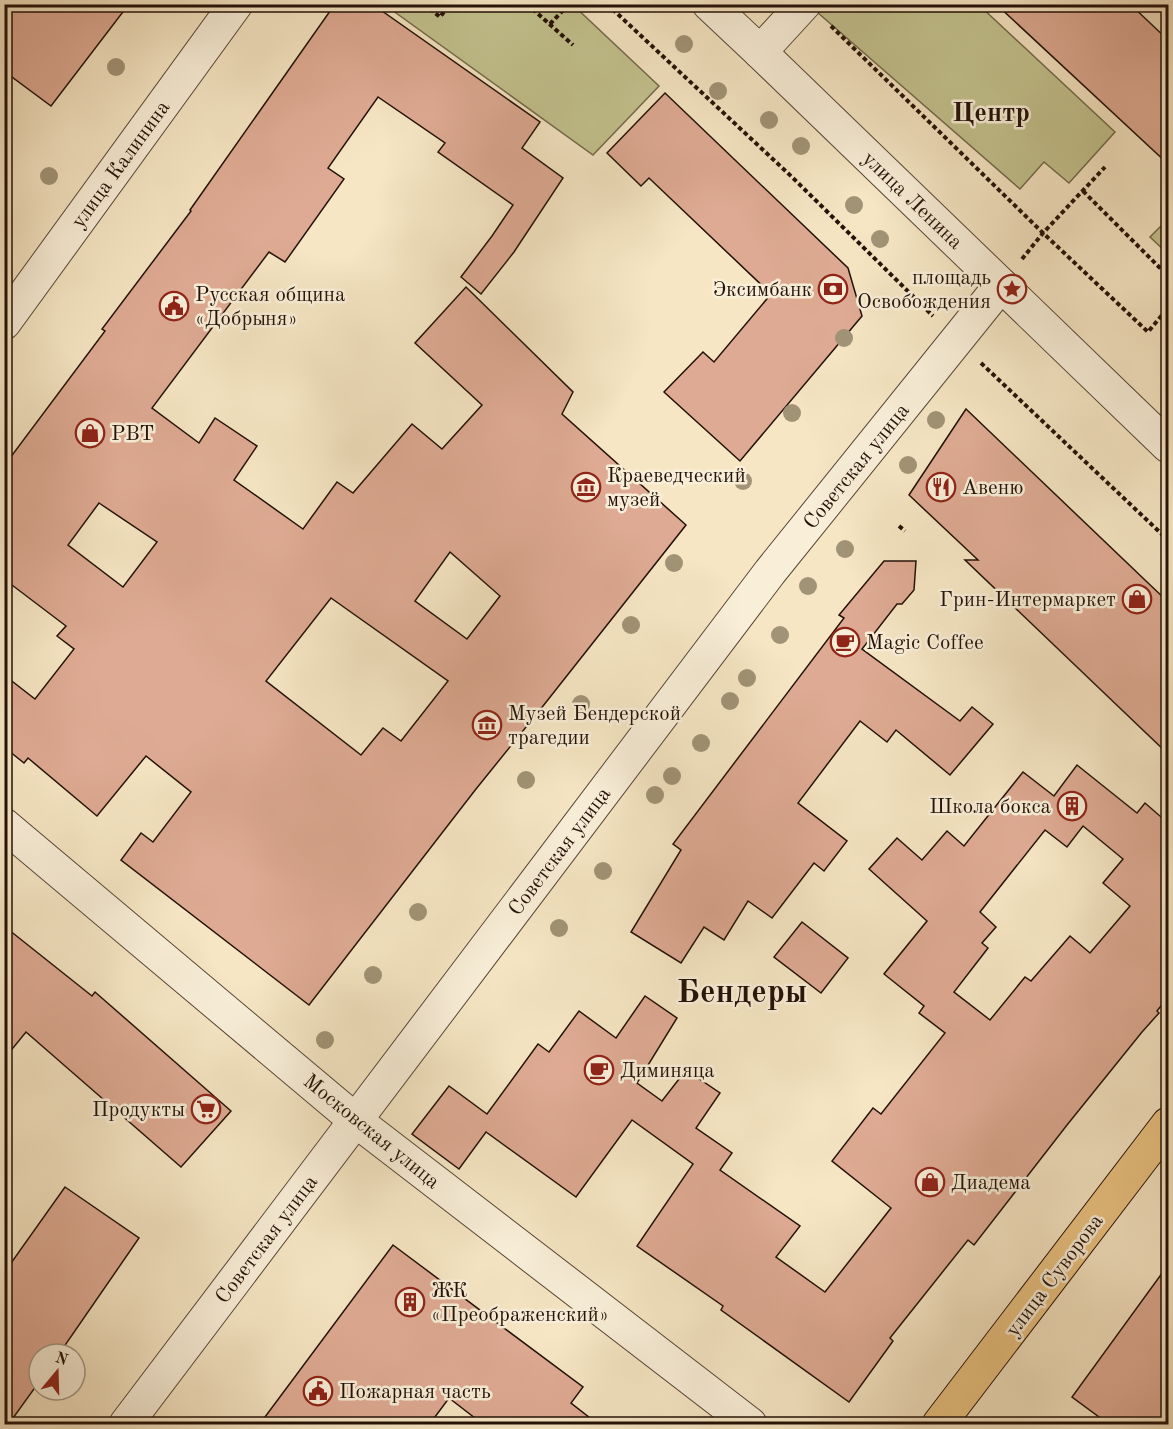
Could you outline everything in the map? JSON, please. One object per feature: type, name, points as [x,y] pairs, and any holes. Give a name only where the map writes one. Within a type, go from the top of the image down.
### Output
[{"type":"main road","name":"улица Суворова","points":[[939,1425],[1168,1124]]},
{"type":"street","name":"улица Калинина","points":[[4,322],[236,4]]},
{"type":"street","name":"улица Ленина","points":[[709,4],[1168,446]]},
{"type":"street","points":[[760,52],[815,13]]},
{"type":"street","name":"Советская улица","points":[[126,1425],[770,572],[1001,285]]},
{"type":"street","name":"Московская улица","points":[[4,825],[356,1120],[750,1425]]},
{"type":"path","points":[[424,4],[440,16],[450,4]]},
{"type":"path","points":[[527,4],[573,45]]},
{"type":"path","points":[[550,24],[569,4]]},
{"type":"path","points":[[607,4],[792,177],[957,340],[1168,540]]},
{"type":"path","points":[[815,13],[1042,233],[1148,332],[1168,308]]},
{"type":"path","points":[[1001,285],[1042,233],[1105,167]]},
{"type":"path","points":[[1083,191],[1168,276]]},
{"type":"path","points":[[899,526],[905,531]]},
{"type":"green space","points":[[385,5],[573,5],[659,86],[593,155]]},
{"type":"green space","points":[[809,5],[979,5],[1115,132],[1069,183],[1044,162],[1020,189]]},
{"type":"green space","points":[[1168,219],[1168,254],[1150,237]]},
{"type":"building","points":[[4,4],[129,4],[51,106],[4,71]]},
{"type":"building","points":[[335,4],[372,4],[540,122],[522,148],[563,178],[514,252],[481,294],[461,277],[513,205],[438,152],[445,143],[378,97],[328,168],[344,179],[285,262],[269,252],[152,408],[199,443],[215,418],[257,446],[234,480],[303,529],[337,482],[353,493],[412,424],[442,449],[482,405],[415,343],[466,287],[573,392],[562,414],[686,525],[476,789],[309,1005],[121,860],[141,833],[153,842],[191,792],[146,756],[97,816],[28,758],[24,763],[4,747],[4,675],[35,699],[74,649],[57,636],[66,626],[4,579],[4,466],[105,331],[102,329],[190,210]],"holes":[[[99,503],[157,542],[123,587],[68,545]],[[450,552],[500,596],[467,639],[415,601]],[[331,598],[448,681],[401,741],[383,728],[361,755],[266,681]]]},
{"type":"building","points":[[996,4],[1130,4],[1168,40],[1168,164]]},
{"type":"building","points":[[665,93],[848,268],[862,316],[740,461],[664,392],[703,352],[714,362],[771,294],[649,178],[641,186],[607,153]]},
{"type":"building","points":[[966,409],[1168,602],[1168,754],[965,560],[978,560],[909,495]]},
{"type":"building","points":[[884,561],[916,561],[914,590],[902,604],[897,604],[862,649],[960,721],[972,707],[993,724],[950,775],[896,730],[887,742],[860,721],[798,803],[847,841],[824,871],[814,863],[772,918],[748,901],[724,940],[704,927],[681,963],[631,932],[681,850],[673,844],[844,618],[839,615]]},
{"type":"building","points":[[1077,765],[1137,813],[1145,803],[1168,823],[1168,997],[1157,1011],[1159,1013],[1067,1125],[974,1245],[968,1240],[890,1338],[893,1341],[849,1402],[721,1310],[723,1306],[637,1246],[693,1164],[632,1120],[576,1197],[486,1132],[459,1169],[412,1134],[449,1086],[487,1114],[538,1044],[549,1052],[579,1011],[616,1038],[645,996],[677,1018],[637,1083],[662,1101],[686,1070],[720,1093],[696,1128],[732,1153],[720,1170],[800,1226],[776,1257],[825,1292],[891,1208],[832,1161],[873,1108],[881,1114],[945,1033],[919,1013],[924,1006],[884,974],[927,921],[869,869],[897,838],[922,860],[947,831],[964,846],[1023,772],[1054,796]],"holes":[[[1083,826],[1123,859],[1103,883],[1130,906],[1090,953],[1070,936],[1031,981],[1025,977],[990,1020],[954,992],[988,948],[982,943],[996,927],[980,912],[1045,830],[1067,847]]]},
{"type":"building","points":[[802,922],[848,958],[821,993],[774,957]]},
{"type":"building","points":[[4,926],[92,996],[95,992],[231,1111],[181,1167],[26,1032],[4,1059]]},
{"type":"building","points":[[65,1187],[139,1238],[67,1342],[27,1342],[27,1399],[8,1425],[4,1425],[4,1273]]},
{"type":"building","name":"ЖК «Преображенский»","points":[[393,1245],[583,1387],[571,1403],[599,1425],[484,1425],[449,1398],[429,1425],[259,1425]]},
{"type":"building","points":[[1168,1265],[1168,1425],[1110,1425],[1072,1397]]},
{"type":"place","name":"Эксимбанк","points":[[833,289]]},
{"type":"place","name":"площадь Освобождения","points":[[1012,289]]},
{"type":"place","name":"Русская община «Добрыня»","points":[[174,306]]},
{"type":"place","name":"РВТ","points":[[90,433]]},
{"type":"place","name":"Краеведческий музей","points":[[586,487]]},
{"type":"place","name":"Авеню","points":[[941,487]]},
{"type":"place","name":"Грин-Интермаркет","points":[[1137,599]]},
{"type":"place","name":"Magic Coffee","points":[[845,642]]},
{"type":"place","name":"Музей Бендерской трагедии","points":[[487,725]]},
{"type":"place","name":"Школа бокса","points":[[1072,806]]},
{"type":"place","name":"Диминяца","points":[[599,1070]]},
{"type":"place","name":"Продукты","points":[[206,1109]]},
{"type":"place","name":"Диадема","points":[[930,1182]]},
{"type":"place","name":"ЖК «Преображенский»","points":[[410,1302]]},
{"type":"place","name":"Пожарная часть","points":[[318,1391]]},
{"type":"district","name":"Центр","points":[[991,112]]},
{"type":"district","name":"Бендеры","points":[[742,990]]}]
